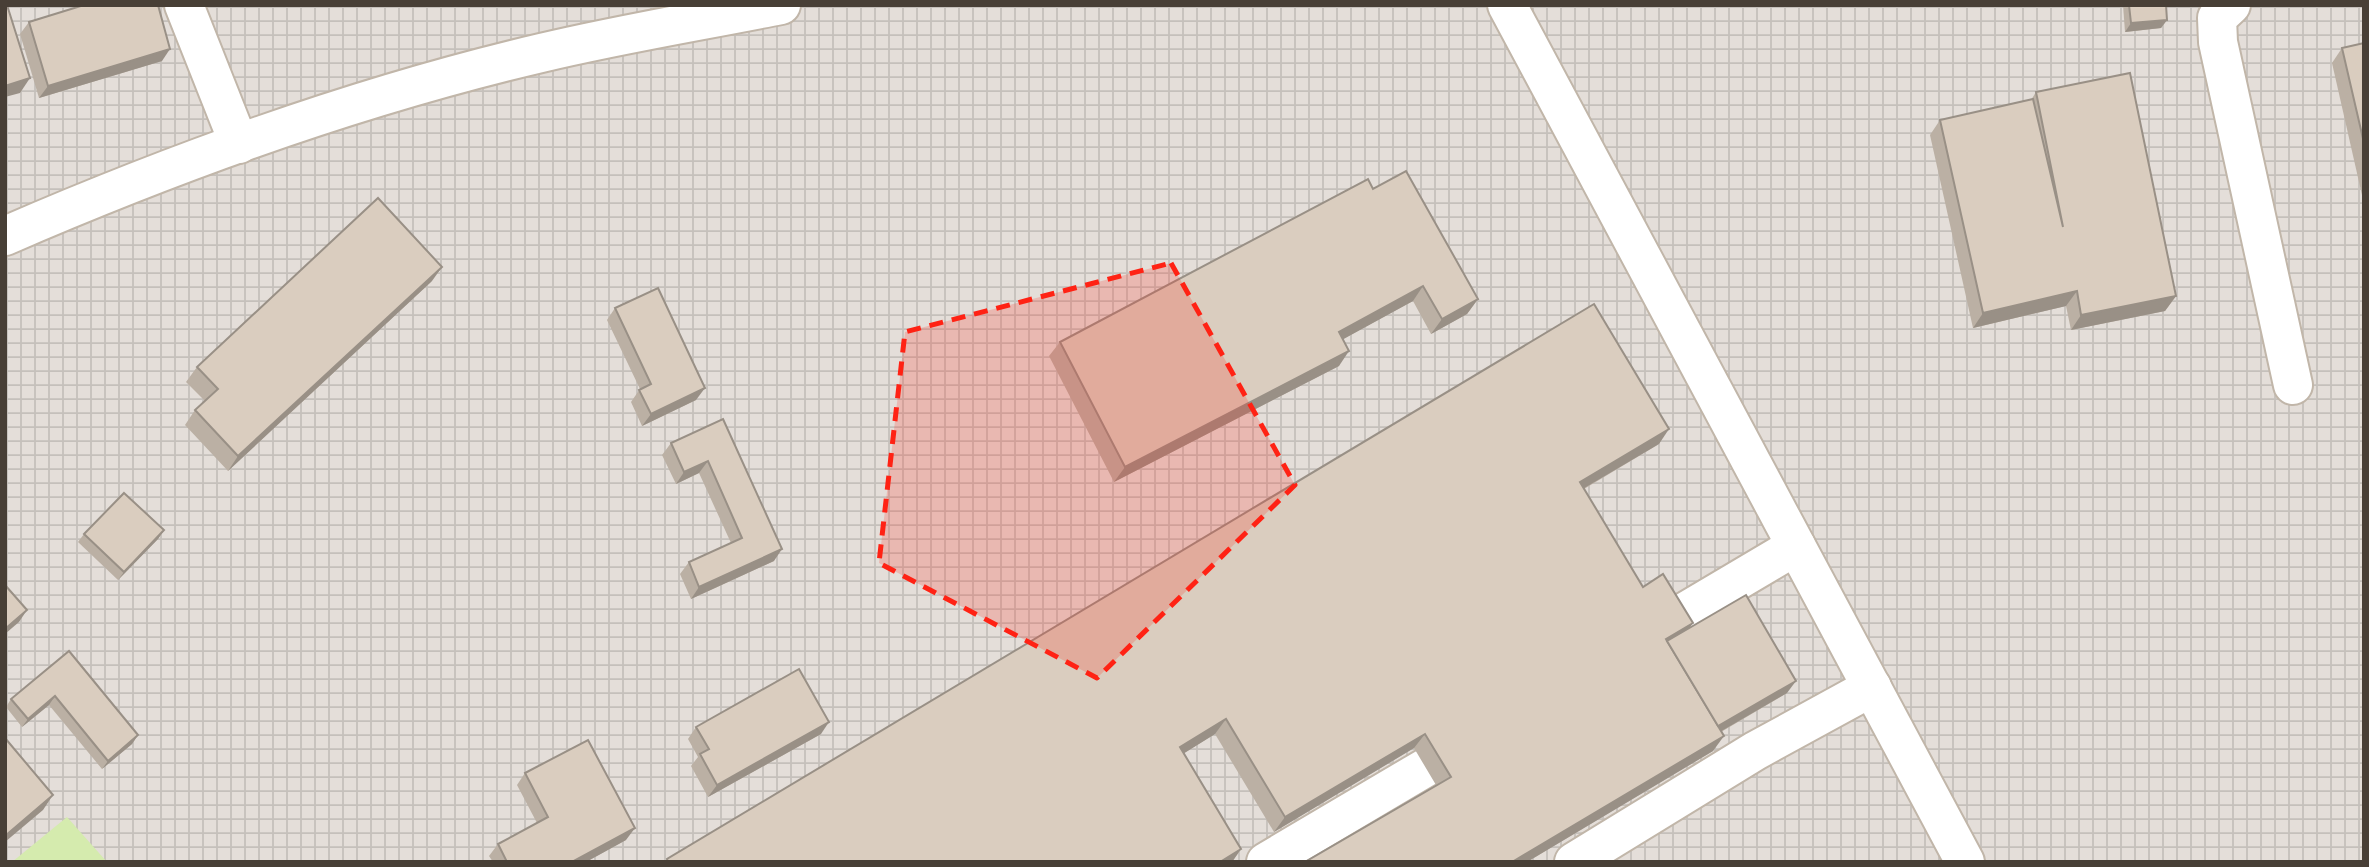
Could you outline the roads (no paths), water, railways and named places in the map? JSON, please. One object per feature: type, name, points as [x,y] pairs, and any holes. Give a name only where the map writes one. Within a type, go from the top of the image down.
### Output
[{"type":"street","points":[[184,5],[239,144]]},
{"type":"street","points":[[5,236],[239,144],[373,98],[541,53],[781,5]]},
{"type":"street","points":[[1507,5],[1965,862]]},
{"type":"street","points":[[2231,5],[2217,18],[2218,42],[2293,385]]},
{"type":"street","points":[[1671,620],[1796,546]]},
{"type":"street","points":[[1574,862],[1755,751],[1872,687]]},
{"type":"street","points":[[1266,862],[1425,768]]}]
